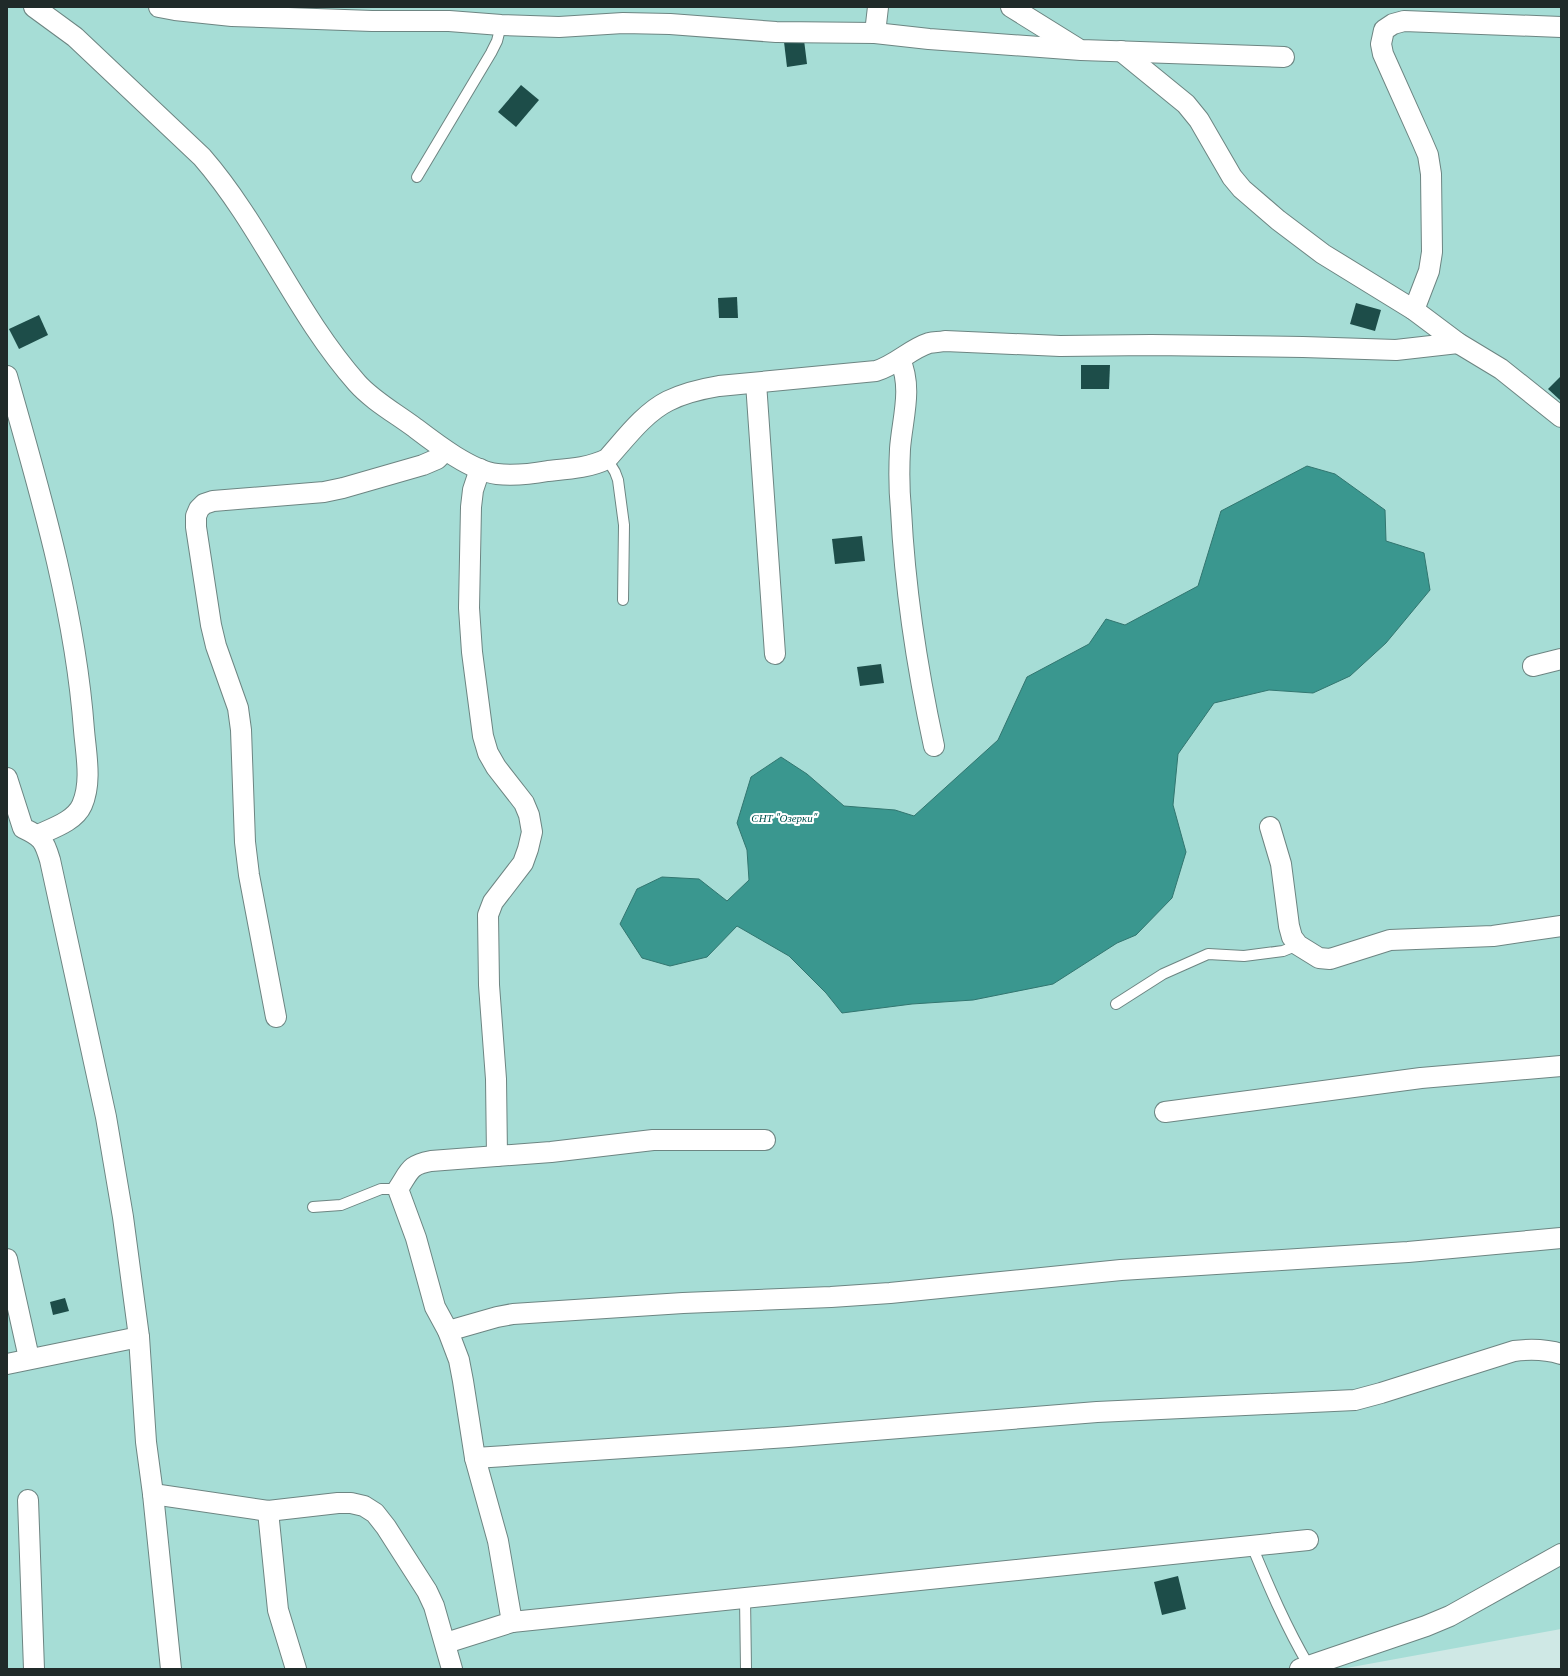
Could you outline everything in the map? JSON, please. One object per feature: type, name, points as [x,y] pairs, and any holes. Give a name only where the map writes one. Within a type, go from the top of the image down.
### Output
[{"type":"street","points":[[34,7],[75,37],[202,157],[219,176],[236,200],[305,313],[358,384],[445,451],[480,469],[496,474],[518,475],[587,466],[598,463],[607,459],[656,409],[668,401],[700,389],[876,371],[887,368],[917,349],[930,343],[945,341],[1060,346],[1158,345],[1396,350],[1458,343]]},
{"type":"street","points":[[159,7],[232,16],[372,21],[449,21],[559,27],[623,23],[670,24],[776,32],[875,33],[928,39],[1081,50],[1284,57]]},
{"type":"street","points":[[875,33],[878,7]]},
{"type":"street","points":[[1011,7],[1081,50]]},
{"type":"street","points":[[1414,310],[1429,271],[1432,252],[1431,174],[1428,155],[1383,54],[1381,44],[1384,30],[1393,24],[1404,21],[1561,27]]},
{"type":"street","points":[[1121,51],[1186,104],[1199,120],[1232,177],[1242,189],[1278,220],[1322,254],[1414,310],[1458,343],[1501,369],[1561,417]]},
{"type":"street","points":[[900,360],[905,370],[907,382],[900,448],[899,477],[902,525],[911,622],[934,746]]},
{"type":"street","points":[[7,376],[36,477],[70,622],[81,687],[87,769],[86,794],[82,806],[74,815],[23,832]]},
{"type":"street","points":[[756,383],[775,654]]},
{"type":"street","points":[[276,1017],[249,875],[245,842],[241,730],[238,708],[216,646],[211,625],[198,544],[196,516],[199,509],[204,504],[213,501],[324,492],[343,488],[423,465],[437,459],[445,451]]},
{"type":"street","points":[[480,469],[473,490],[471,507],[469,608],[472,652],[483,736],[488,753],[496,767],[524,803],[529,815],[532,832],[528,849],[522,863],[493,902],[488,915],[489,985],[496,1080],[497,1156]]},
{"type":"street","points":[[1533,666],[1561,659]]},
{"type":"street","points":[[7,778],[23,832],[45,846],[50,860],[106,1117],[123,1218],[139,1337],[146,1442],[153,1494],[171,1669]]},
{"type":"street","points":[[1270,827],[1281,864],[1289,926],[1292,937],[1298,946],[1319,958],[1330,960],[1390,940],[1478,937],[1561,926]]},
{"type":"street","points":[[1165,1112],[1421,1078],[1561,1066]]},
{"type":"street","points":[[512,1622],[498,1541],[475,1458],[463,1381],[458,1360],[448,1330],[435,1307],[416,1238],[398,1189],[412,1168],[418,1164],[431,1161],[551,1152],[653,1140],[765,1140]]},
{"type":"street","points":[[448,1330],[513,1314],[609,1307],[846,1296],[1121,1270],[1408,1252],[1561,1238]]},
{"type":"street","points":[[7,1259],[29,1358]]},
{"type":"street","points":[[7,1364],[29,1358],[139,1337]]},
{"type":"street","points":[[475,1458],[788,1437],[1097,1412],[1355,1400],[1514,1351],[1532,1349],[1553,1351],[1561,1354]]},
{"type":"street","points":[[153,1494],[268,1511],[338,1503],[351,1503],[364,1506],[375,1513],[386,1526],[427,1591],[434,1606],[446,1643],[452,1669]]},
{"type":"street","points":[[28,1500],[34,1669]]},
{"type":"street","points":[[268,1511],[278,1610],[296,1669]]},
{"type":"street","points":[[446,1643],[512,1622],[1308,1540]]},
{"type":"street","points":[[1305,1667],[1426,1626],[1450,1616],[1561,1554]]},
{"type":"lane","points":[[417,178],[491,53],[497,41],[501,25]]},
{"type":"lane","points":[[607,459],[618,480],[624,525],[625,551],[623,600]]},
{"type":"lane","points":[[1116,1004],[1163,974],[1208,954],[1244,956],[1283,951],[1298,946]]},
{"type":"lane","points":[[313,1207],[341,1205],[381,1189],[398,1189]]},
{"type":"lane","points":[[1252,1546],[1280,1614],[1305,1667]]},
{"type":"lane","points":[[745,1598],[746,1669]]},
{"type":"green space","name":"СНТ \"Озерки\"","points":[[7,7],[1561,7],[1561,1629],[1341,1669],[7,1669]]},
{"type":"shaded area","points":[[1307,466],[1335,474],[1385,510],[1386,541],[1424,553],[1430,590],[1386,643],[1350,676],[1313,693],[1269,690],[1214,703],[1178,754],[1173,805],[1186,852],[1172,898],[1136,935],[1117,943],[1053,984],[973,1000],[912,1004],[842,1013],[826,993],[789,956],[737,926],[707,957],[670,966],[642,958],[620,924],[637,889],[662,877],[699,879],[727,901],[749,880],[747,850],[737,823],[751,777],[781,757],[807,774],[844,806],[895,810],[914,816],[998,740],[1027,677],[1089,644],[1106,619],[1125,625],[1198,586],[1221,511]]},
{"type":"building","points":[[804,40],[807,64],[787,67],[784,42]]},
{"type":"building","points":[[521,85],[539,100],[516,127],[498,112]]},
{"type":"building","points":[[737,297],[738,318],[719,318],[718,298]]},
{"type":"building","points":[[1356,303],[1381,310],[1375,331],[1350,324]]},
{"type":"building","points":[[39,315],[48,335],[19,349],[9,329]]},
{"type":"building","points":[[1081,365],[1110,365],[1109,389],[1081,389]]},
{"type":"building","points":[[1561,376],[1561,401],[1548,389]]},
{"type":"building","points":[[862,536],[865,561],[835,564],[832,539]]},
{"type":"building","points":[[881,664],[884,683],[860,686],[857,667]]},
{"type":"building","points":[[65,1298],[69,1311],[53,1315],[50,1302]]},
{"type":"building","points":[[1178,1576],[1186,1609],[1162,1615],[1154,1582]]}]
